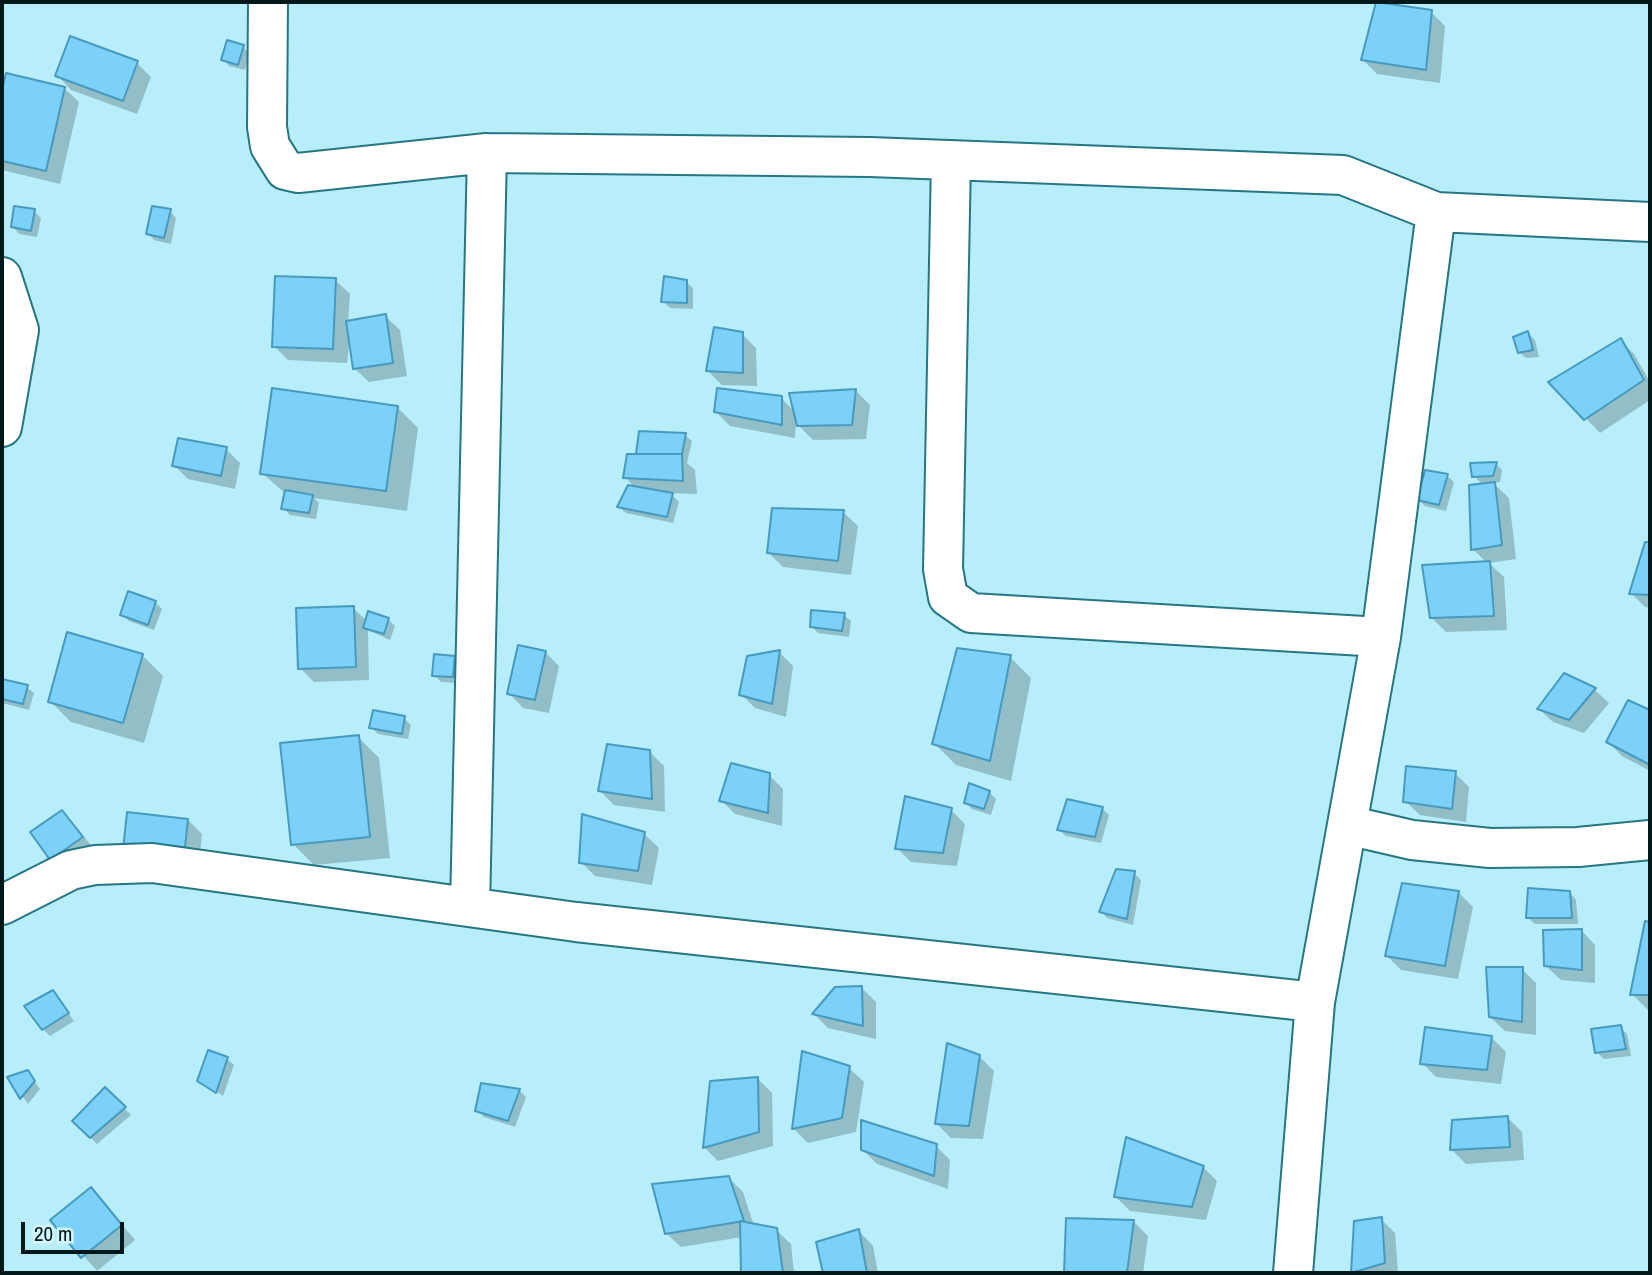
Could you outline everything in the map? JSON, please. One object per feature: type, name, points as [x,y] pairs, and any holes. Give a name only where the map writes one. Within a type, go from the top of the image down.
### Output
[{"type":"street","points":[[268,2],[267,127],[270,146],[285,170],[298,173],[487,153],[951,160],[1343,175],[1436,212],[1650,222]]},
{"type":"street","points":[[470,906],[487,153]]},
{"type":"street","points":[[951,160],[943,569],[948,597],[971,613],[1381,637]]},
{"type":"street","points":[[1293,1273],[1315,1002],[1381,637],[1436,212]]},
{"type":"street","points":[[2,277],[19,330],[2,427]]},
{"type":"street","points":[[1347,825],[1412,840],[1490,848],[1578,847],[1650,840]]},
{"type":"street","points":[[2,905],[71,870],[95,864],[152,863],[604,926],[1315,1002]]},
{"type":"building","points":[[1376,2],[1432,10],[1426,70],[1361,60]]},
{"type":"building","points":[[70,36],[138,61],[123,101],[55,76]]},
{"type":"building","points":[[227,40],[244,45],[238,65],[221,60]]},
{"type":"building","points":[[6,73],[65,87],[46,171],[2,161],[2,90]]},
{"type":"building","points":[[14,206],[35,209],[31,231],[11,227]]},
{"type":"building","points":[[152,206],[171,209],[164,238],[146,234]]},
{"type":"building","points":[[275,276],[336,278],[333,349],[272,347]]},
{"type":"building","points":[[664,276],[687,280],[687,303],[661,302]]},
{"type":"building","points":[[386,314],[393,363],[353,369],[346,321]]},
{"type":"building","points":[[714,327],[743,332],[743,373],[706,371]]},
{"type":"building","points":[[1528,331],[1533,350],[1518,353],[1513,337]]},
{"type":"building","points":[[1621,338],[1644,380],[1584,420],[1548,382]]},
{"type":"building","points":[[272,388],[398,406],[386,491],[260,474]]},
{"type":"building","points":[[717,388],[782,396],[782,425],[714,412]]},
{"type":"building","points":[[856,389],[852,425],[797,426],[789,393]]},
{"type":"building","points":[[639,431],[686,433],[682,454],[636,454]]},
{"type":"building","points":[[178,438],[227,447],[221,476],[172,466]]},
{"type":"building","points":[[627,454],[682,454],[683,481],[623,478]]},
{"type":"building","points":[[1497,462],[1493,476],[1472,477],[1470,463]]},
{"type":"building","points":[[1425,470],[1448,474],[1439,505],[1417,500]]},
{"type":"building","points":[[1495,482],[1502,545],[1471,550],[1469,485]]},
{"type":"building","points":[[628,485],[673,493],[667,517],[617,507]]},
{"type":"building","points":[[285,490],[313,495],[309,513],[281,509]]},
{"type":"building","points":[[772,508],[844,510],[838,561],[767,553]]},
{"type":"building","points":[[1645,542],[1650,542],[1650,595],[1629,594]]},
{"type":"building","points":[[1490,561],[1494,616],[1430,618],[1422,565]]},
{"type":"building","points":[[128,591],[156,601],[148,625],[120,615]]},
{"type":"building","points":[[354,606],[356,667],[298,669],[296,608]]},
{"type":"building","points":[[811,610],[845,613],[842,631],[810,627]]},
{"type":"building","points":[[368,611],[389,618],[384,634],[363,628]]},
{"type":"building","points":[[67,632],[143,654],[123,723],[48,702]]},
{"type":"building","points":[[518,645],[546,651],[535,700],[507,694]]},
{"type":"building","points":[[957,648],[1011,655],[990,761],[932,744]]},
{"type":"building","points":[[780,650],[772,704],[739,695],[747,656]]},
{"type":"building","points":[[434,654],[455,656],[453,677],[432,676]]},
{"type":"building","points":[[1564,673],[1596,688],[1569,720],[1537,709]]},
{"type":"building","points":[[2,679],[28,685],[23,704],[2,699]]},
{"type":"building","points":[[1628,700],[1650,710],[1650,765],[1606,742]]},
{"type":"building","points":[[373,710],[405,716],[402,734],[369,728]]},
{"type":"building","points":[[359,735],[370,837],[291,845],[280,743]]},
{"type":"building","points":[[607,744],[650,750],[652,799],[598,791]]},
{"type":"building","points":[[731,763],[770,773],[768,813],[719,801]]},
{"type":"building","points":[[1406,766],[1456,771],[1452,809],[1403,802]]},
{"type":"building","points":[[969,783],[990,791],[984,809],[964,803]]},
{"type":"building","points":[[905,796],[952,808],[943,853],[895,849]]},
{"type":"building","points":[[1067,799],[1103,807],[1095,837],[1057,830]]},
{"type":"building","points":[[62,810],[83,837],[50,860],[30,832]]},
{"type":"building","points":[[127,812],[188,819],[183,866],[122,859]]},
{"type":"building","points":[[582,814],[645,832],[638,871],[579,863]]},
{"type":"building","points":[[1116,869],[1135,871],[1127,919],[1099,912]]},
{"type":"building","points":[[1402,883],[1459,891],[1445,966],[1385,956]]},
{"type":"building","points":[[1528,888],[1570,891],[1572,918],[1526,918]]},
{"type":"building","points":[[1645,921],[1650,922],[1650,995],[1630,995]]},
{"type":"building","points":[[1582,929],[1582,970],[1544,966],[1543,930]]},
{"type":"building","points":[[1486,967],[1523,967],[1522,1022],[1489,1017]]},
{"type":"building","points":[[862,986],[863,1026],[812,1014],[835,987]]},
{"type":"building","points":[[53,990],[69,1013],[42,1030],[24,1006]]},
{"type":"building","points":[[1621,1025],[1626,1049],[1595,1053],[1591,1029]]},
{"type":"building","points":[[1425,1027],[1492,1036],[1487,1070],[1420,1064]]},
{"type":"building","points":[[947,1043],[980,1055],[969,1126],[935,1124]]},
{"type":"building","points":[[208,1050],[228,1057],[216,1093],[197,1081]]},
{"type":"building","points":[[802,1051],[850,1066],[842,1118],[792,1129]]},
{"type":"building","points":[[28,1070],[35,1081],[20,1099],[7,1077]]},
{"type":"building","points":[[758,1077],[759,1132],[703,1148],[710,1081]]},
{"type":"building","points":[[481,1083],[520,1089],[508,1121],[475,1111]]},
{"type":"building","points":[[105,1087],[126,1107],[90,1138],[72,1121]]},
{"type":"building","points":[[1508,1116],[1510,1147],[1450,1150],[1452,1120]]},
{"type":"building","points":[[861,1120],[937,1144],[934,1176],[861,1150]]},
{"type":"building","points":[[1126,1137],[1204,1166],[1192,1207],[1114,1197]]},
{"type":"building","points":[[729,1176],[744,1221],[665,1234],[652,1184]]},
{"type":"building","points":[[91,1187],[122,1225],[81,1258],[50,1220]]},
{"type":"building","points":[[1382,1217],[1385,1263],[1351,1273],[1354,1221]]},
{"type":"building","points":[[1066,1218],[1134,1220],[1127,1273],[1064,1273]]},
{"type":"building","points":[[740,1221],[777,1228],[783,1273],[741,1273]]},
{"type":"building","points":[[859,1229],[867,1273],[823,1273],[816,1242]]}]
